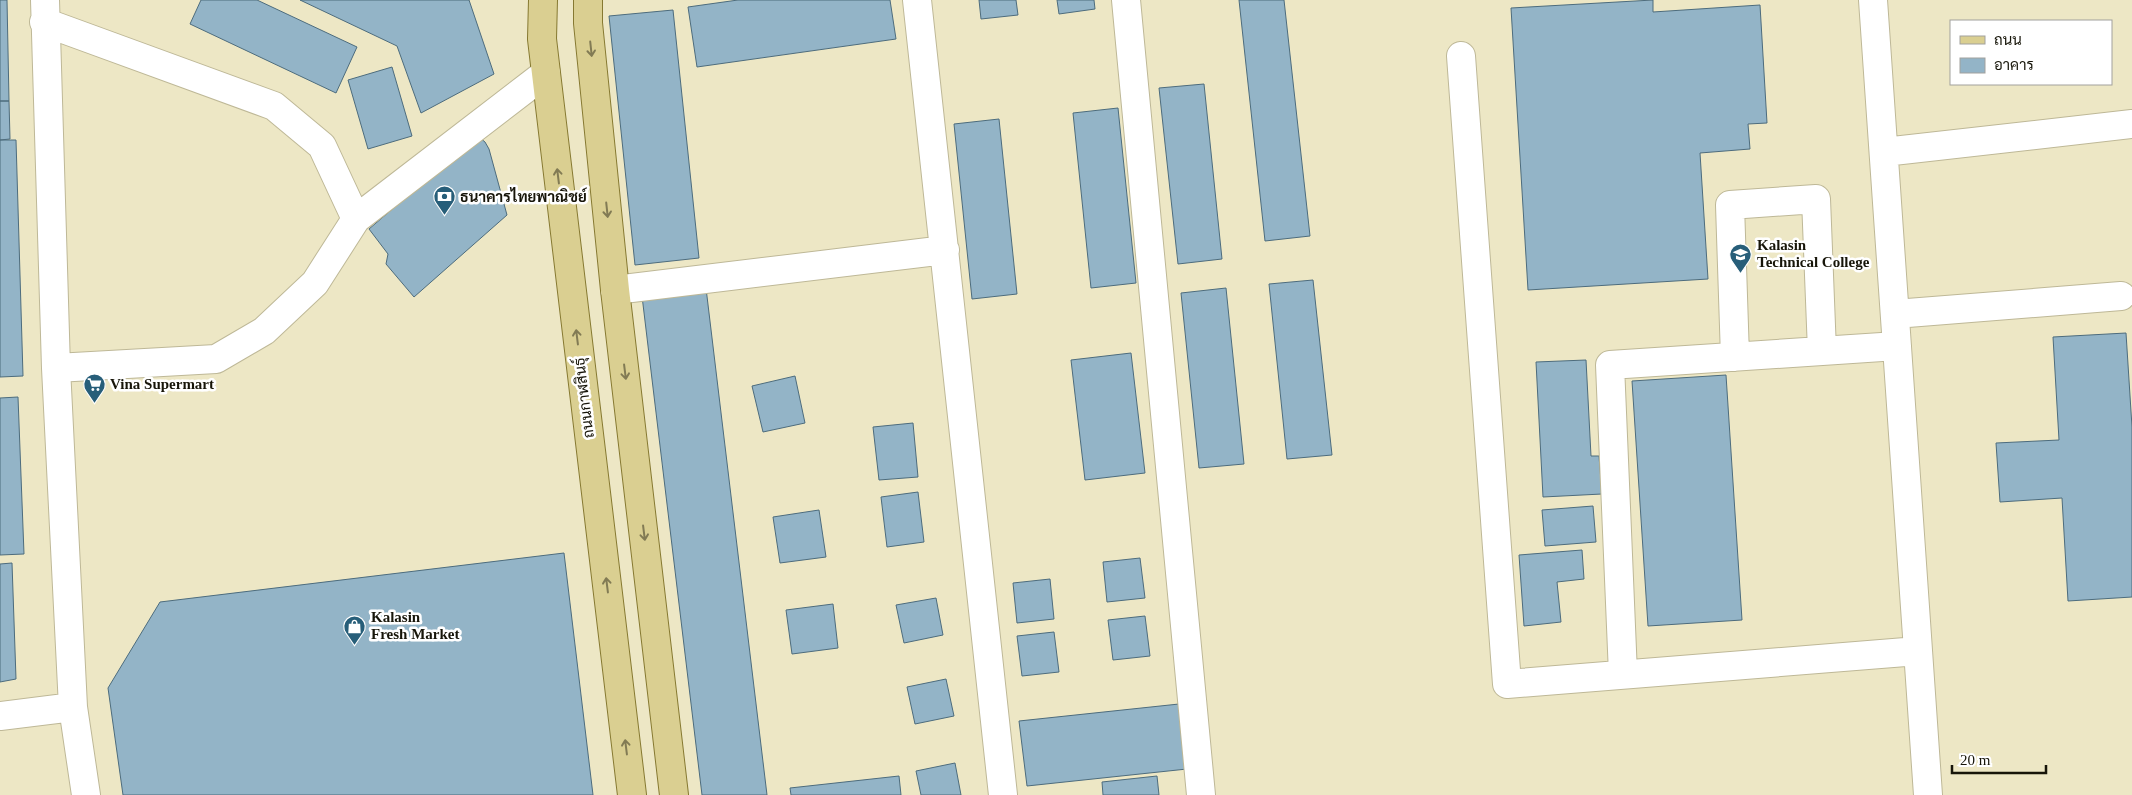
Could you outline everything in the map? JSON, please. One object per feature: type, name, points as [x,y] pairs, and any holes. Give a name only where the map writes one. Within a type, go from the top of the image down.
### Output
[{"type":"main road","name":"ถนนกาฬสินธุ์","points":[[543,0],[542,39],[632,795]]},
{"type":"main road","points":[[588,0],[588,23],[616,290],[674,795]]},
{"type":"street","points":[[917,0],[1003,795]]},
{"type":"street","points":[[1126,0],[1201,795]]},
{"type":"street","points":[[1873,0],[1928,795]]},
{"type":"street","points":[[86,795],[73,707],[56,368],[44,11],[274,106],[322,146],[356,219]]},
{"type":"street","points":[[1461,56],[1506,684],[1918,651]]},
{"type":"street","points":[[56,368],[216,360],[264,331],[315,283],[356,219],[546,73]]},
{"type":"street","points":[[1884,152],[2132,124]]},
{"type":"street","points":[[1735,357],[1730,205],[1816,199],[1822,351]]},
{"type":"street","points":[[616,290],[945,250]]},
{"type":"street","points":[[1895,314],[2121,296]]},
{"type":"street","points":[[1623,674],[1610,365],[1897,346]]},
{"type":"street","points":[[0,716],[73,707]]},
{"type":"building","points":[[0,0],[7,0],[9,101],[0,101]]},
{"type":"building","points":[[201,0],[257,0],[357,47],[336,93],[190,24]]},
{"type":"building","points":[[300,0],[469,0],[494,74],[421,113],[397,46]]},
{"type":"building","points":[[738,0],[890,0],[896,39],[697,67],[688,7]]},
{"type":"building","points":[[979,0],[1016,0],[1018,15],[981,19]]},
{"type":"building","points":[[1057,0],[1094,0],[1095,9],[1059,14]]},
{"type":"building","points":[[1239,0],[1284,0],[1310,236],[1265,241]]},
{"type":"building","points":[[1653,0],[1653,12],[1760,5],[1767,123],[1748,124],[1750,149],[1700,153],[1708,279],[1528,290],[1511,8]]},
{"type":"building","points":[[673,10],[699,258],[635,265],[609,16]]},
{"type":"building","points":[[392,67],[412,136],[368,149],[348,80]]},
{"type":"building","points":[[1204,84],[1222,259],[1178,264],[1159,88]]},
{"type":"building","points":[[0,101],[9,101],[10,139],[0,140]]},
{"type":"building","points":[[1118,108],[1136,283],[1091,288],[1073,113]]},
{"type":"building","points":[[999,119],[1017,294],[972,299],[954,124]]},
{"type":"building","points":[[480,138],[489,149],[507,215],[414,297],[386,264],[388,254],[369,229],[473,140]]},
{"type":"building","points":[[0,140],[16,140],[23,376],[0,377]]},
{"type":"building","points":[[1313,280],[1332,455],[1287,459],[1269,284]]},
{"type":"building","points":[[706,288],[767,795],[702,795],[642,296]]},
{"type":"building","points":[[1226,288],[1244,464],[1199,468],[1181,293]]},
{"type":"building","points":[[2126,333],[2132,427],[2132,597],[2068,601],[2062,498],[2000,502],[1996,443],[2059,440],[2053,337]]},
{"type":"building","points":[[1131,353],[1145,473],[1085,480],[1071,360]]},
{"type":"building","points":[[1586,360],[1591,456],[1599,456],[1602,494],[1543,497],[1536,362]]},
{"type":"building","points":[[1726,375],[1742,620],[1648,626],[1632,381]]},
{"type":"building","points":[[795,376],[805,423],[763,432],[752,386]]},
{"type":"building","points":[[18,397],[24,554],[0,555],[0,398]]},
{"type":"building","points":[[913,423],[918,477],[879,480],[873,427]]},
{"type":"building","points":[[918,492],[924,542],[887,547],[881,497]]},
{"type":"building","points":[[1593,506],[1596,542],[1545,546],[1542,510]]},
{"type":"building","points":[[819,510],[826,557],[780,563],[773,517]]},
{"type":"building","points":[[1582,550],[1584,579],[1557,582],[1561,622],[1524,626],[1519,555]]},
{"type":"building","name":"Kalasin Fresh Market","points":[[564,553],[593,795],[123,795],[108,688],[160,602]]},
{"type":"building","points":[[1140,558],[1145,598],[1107,602],[1103,562]]},
{"type":"building","points":[[12,563],[16,679],[0,682],[0,564]]},
{"type":"building","points":[[1050,579],[1054,619],[1017,623],[1013,583]]},
{"type":"building","points":[[936,598],[943,635],[904,643],[896,605]]},
{"type":"building","points":[[833,604],[838,648],[792,654],[786,610]]},
{"type":"building","points":[[1145,616],[1150,656],[1113,660],[1108,620]]},
{"type":"building","points":[[1054,632],[1059,672],[1022,676],[1017,636]]},
{"type":"building","points":[[946,679],[954,716],[915,724],[907,687]]},
{"type":"building","points":[[1179,704],[1187,769],[1027,786],[1019,721]]},
{"type":"building","points":[[955,763],[961,795],[921,795],[916,771]]},
{"type":"building","points":[[899,776],[901,795],[791,795],[790,788]]},
{"type":"building","points":[[1157,776],[1159,795],[1103,795],[1102,782]]},
{"type":"place","name":"ธนาคารไทยพาณิชย์","points":[[444,216]]},
{"type":"place","name":"Kalasin Technical College","points":[[1741,273]]},
{"type":"place","name":"Vina Supermart","points":[[94,403]]},
{"type":"place","name":"Kalasin Fresh Market","points":[[355,645]]}]
